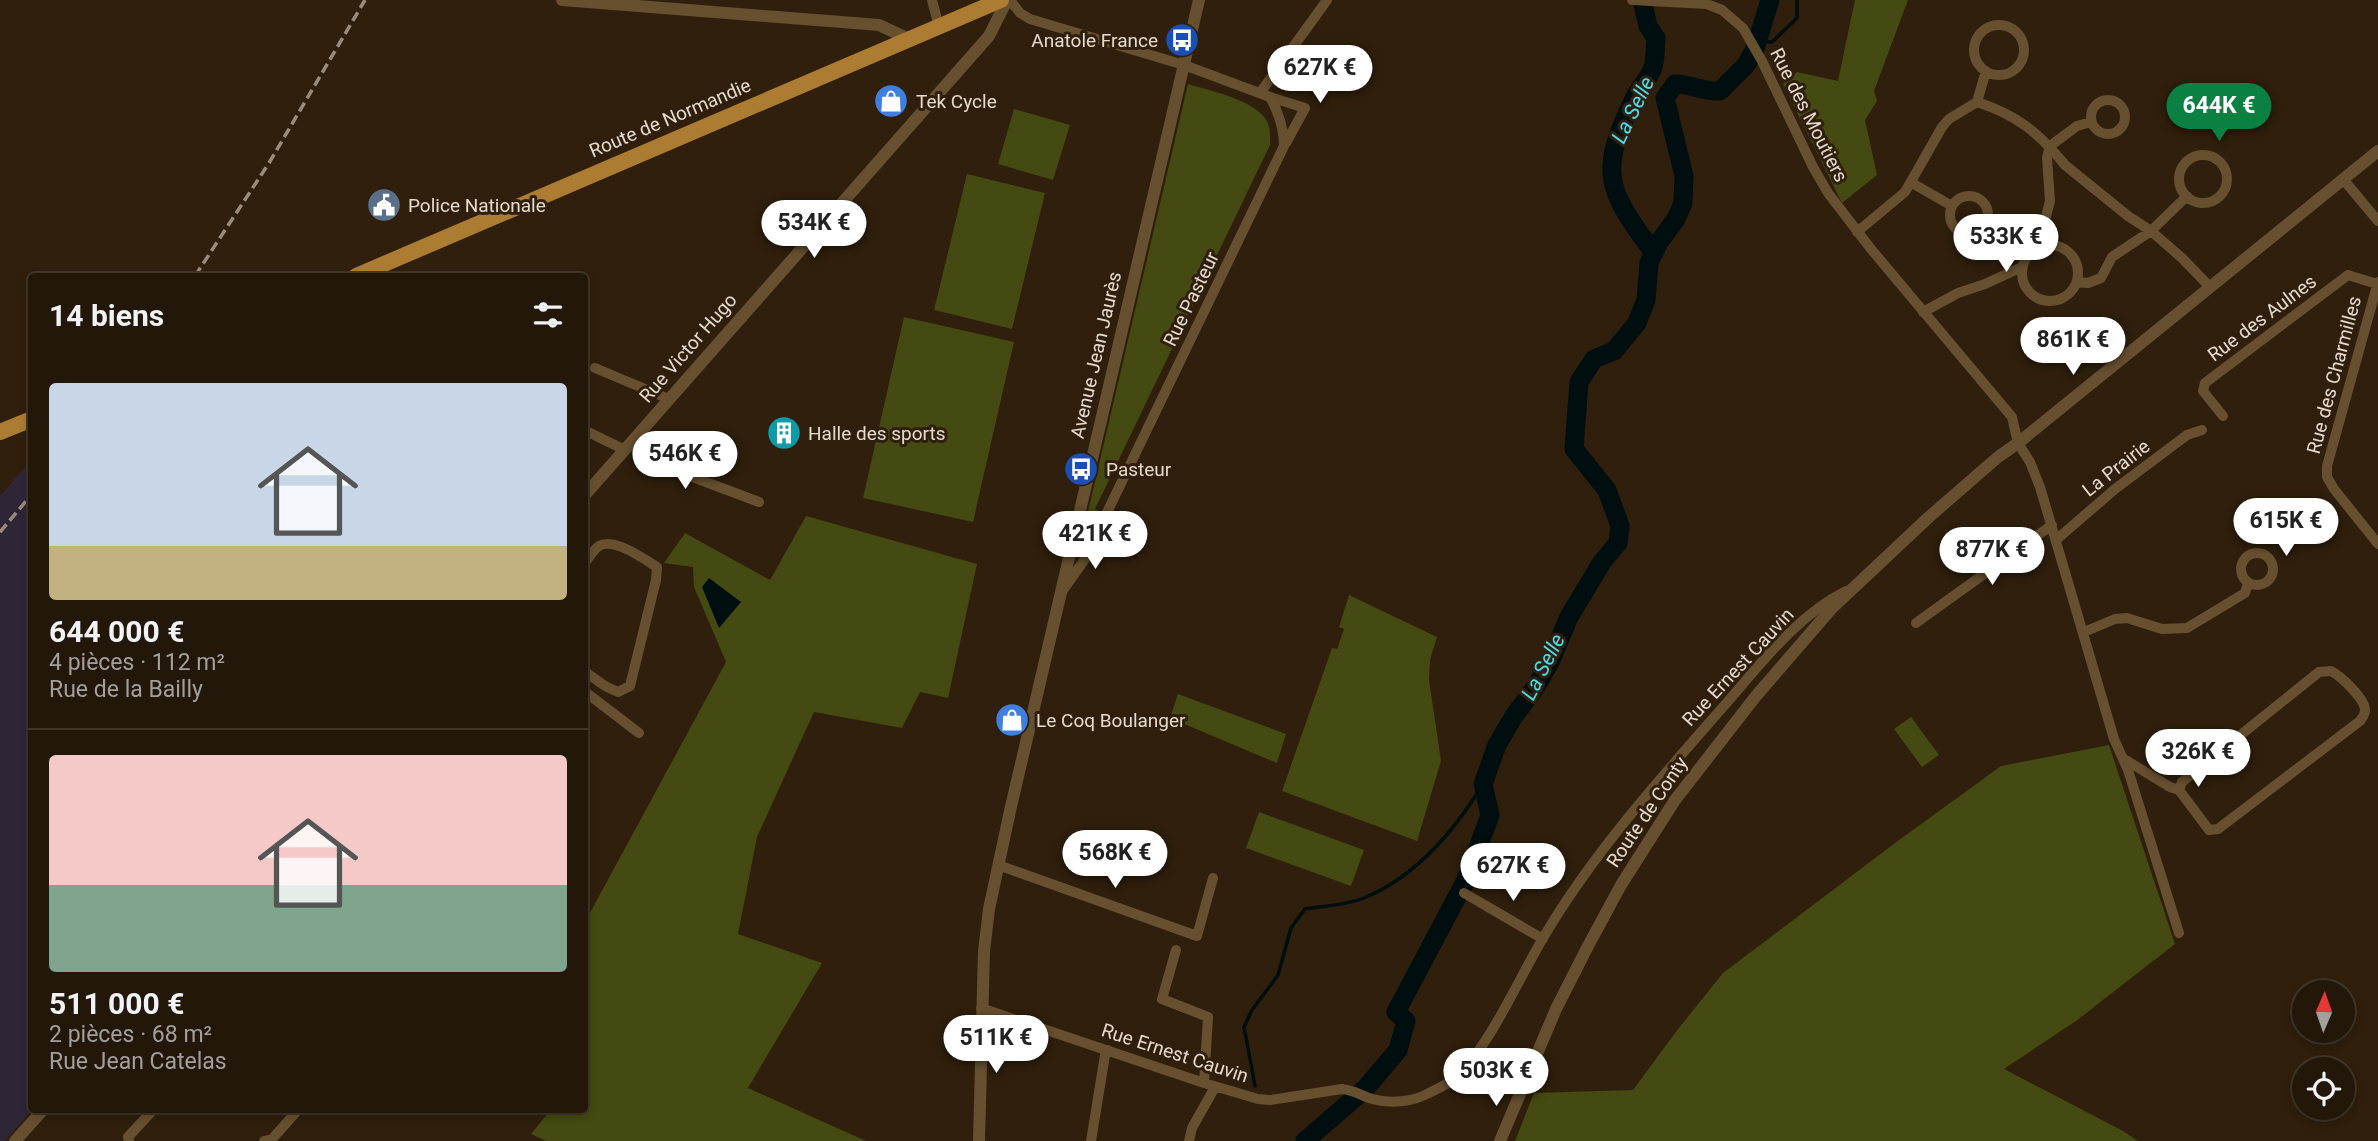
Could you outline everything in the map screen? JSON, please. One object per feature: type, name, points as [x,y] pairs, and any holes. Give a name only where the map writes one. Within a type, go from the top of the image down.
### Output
[{"type":"main road","name":"Route de Normandie","points":[[363,273],[1001,0]]},
{"type":"main road","points":[[0,432],[28,421]]},
{"type":"street","points":[[562,0],[879,25],[909,39]]},
{"type":"street","points":[[932,0],[939,27]]},
{"type":"street","points":[[1008,0],[1030,19],[1184,65],[1265,95],[1281,122],[1284,146]]},
{"type":"street","name":"Rue Victor Hugo","points":[[588,491],[986,40],[1008,0]]},
{"type":"street","name":"Avenue Jean Jaurès","points":[[979,1141],[981,1009],[989,909],[1199,0]]},
{"type":"street","points":[[1265,95],[1327,0]]},
{"type":"street","name":"Rue des Moutiers","points":[[1633,0],[1707,4],[1734,19],[1750,38],[1812,167],[1828,193],[1857,232],[2012,417],[2018,443],[2030,462],[2052,525],[2121,757],[2128,769],[2179,933]]},
{"type":"street","points":[[1996,24],[2013,28],[2023,40],[2024,56],[2021,63],[2009,73],[2001,75],[1986,71],[1979,66],[1975,58],[1975,40],[1980,33],[1996,24]]},
{"type":"street","points":[[1857,232],[1905,192],[1942,127],[1949,119],[1977,102],[1986,71]]},
{"type":"street","name":"Rue Pasteur","points":[[1061,593],[1092,549],[1098,531],[1284,146],[1305,108],[1265,95]]},
{"type":"street","points":[[1977,102],[2017,118],[2050,146],[2065,164],[2182,258],[2210,288]]},
{"type":"street","points":[[2041,246],[2040,240],[2050,201],[2047,158],[2050,146],[2077,127],[2091,122]]},
{"type":"street","name":"Route de Conty","points":[[1500,1141],[1556,1009],[1621,885],[1675,800],[1829,605],[1852,588],[1998,457],[2378,151]]},
{"type":"street","points":[[2201,155],[2217,159],[2226,171],[2226,187],[2222,194],[2209,202],[2193,201],[2187,196],[2182,190],[2179,174],[2187,161],[2201,155]]},
{"type":"street","points":[[2343,179],[2378,221]]},
{"type":"street","points":[[1912,183],[1952,206]]},
{"type":"street","points":[[2077,282],[2101,278],[2112,257],[2151,231],[2187,196]]},
{"type":"street","points":[[1923,312],[1958,293],[2022,267],[2029,254],[2041,246],[2059,246],[2067,250],[2077,264],[2077,282],[2066,297],[2048,302],[2038,299],[2025,286],[2022,267]]},
{"type":"street","name":"Rue des Aulnes","points":[[2223,416],[2203,391],[2205,383],[2348,275],[2378,283]]},
{"type":"street","name":"Rue des Charmilles","points":[[2378,283],[2327,466],[2327,477],[2334,489],[2378,544]]},
{"type":"street","points":[[595,368],[669,399]]},
{"type":"street","name":"La Prairie","points":[[2056,540],[2115,489],[2187,435],[2202,429]]},
{"type":"street","points":[[588,431],[628,446],[658,464],[759,502]]},
{"type":"street","points":[[1077,525],[1098,531]]},
{"type":"street","points":[[1916,623],[2052,525]]},
{"type":"street","points":[[588,559],[599,546],[611,544],[632,551],[657,567],[630,686],[618,692],[588,674]]},
{"type":"street","points":[[2084,632],[2115,619],[2127,618],[2162,629],[2187,628],[2245,593],[2248,583]]},
{"type":"street","name":"Rue Ernest Cauvin","points":[[981,1009],[1258,1099],[1270,1100],[1342,1089],[1387,1101],[1408,1100],[1426,1095],[1464,1071],[1488,1036],[1543,939],[1610,839],[1797,626],[1829,605]]},
{"type":"street","points":[[2121,757],[2143,772],[2179,790],[2209,830],[2218,829],[2360,721],[2365,713],[2365,706],[2342,676],[2332,671],[2319,672],[2182,782],[2179,790]]},
{"type":"street","points":[[588,694],[639,733]]},
{"type":"street","points":[[998,865],[1196,936],[1213,878]]},
{"type":"street","points":[[1464,893],[1543,939]]},
{"type":"street","points":[[1176,950],[1162,999],[1208,1017],[1209,1085],[1189,1141]]},
{"type":"street","points":[[1091,1141],[1108,1050]]},
{"type":"street","points":[[15,1141],[40,1113]]},
{"type":"street","points":[[129,1141],[128,1138],[150,1113]]},
{"type":"street","points":[[264,1141],[272,1139],[295,1113]]},
{"type":"shaded area","points":[[28,464],[29,1113],[5,1141],[0,1141],[0,496]]},
{"type":"shaded area","points":[[709,578],[741,602],[719,628],[702,587]]},
{"type":"green space","points":[[1855,0],[1908,0],[1874,91],[1877,101],[1865,120],[1877,175],[1842,203],[1783,84],[1797,72],[1838,81]]},
{"type":"green space","points":[[1188,84],[1230,96],[1259,111],[1268,124],[1270,145],[1095,509],[1099,511],[1093,522],[1086,520]]},
{"type":"green space","points":[[1014,109],[1070,125],[1053,180],[998,164]]},
{"type":"green space","points":[[967,174],[1045,193],[1012,329],[934,310]]},
{"type":"green space","points":[[904,317],[1014,342],[973,522],[863,498]]},
{"type":"green space","points":[[806,516],[977,564],[948,698],[920,692],[902,728],[814,712],[757,837],[738,934],[822,963],[748,1088],[866,1141],[546,1141],[531,1134],[548,1113],[588,1113],[588,916],[726,662],[694,587],[693,567],[664,563],[685,533],[770,580]]},
{"type":"green space","points":[[1349,595],[1437,637],[1430,660],[1429,680],[1441,761],[1417,841],[1282,791],[1332,648],[1337,649],[1344,629],[1339,627]]},
{"type":"green space","points":[[1178,694],[1286,734],[1277,763],[1170,718]]},
{"type":"green space","points":[[1911,717],[1939,755],[1922,767],[1894,729]]},
{"type":"green space","points":[[2109,745],[2175,944],[2076,1021],[2004,1069],[2138,1141],[1515,1141],[1534,1093],[1633,1090],[1723,973],[2001,766]]},
{"type":"green space","points":[[1259,812],[1364,850],[1351,886],[1246,848]]},
{"type":"waterway","name":"La Selle","points":[[1642,0],[1648,26],[1656,38],[1654,63],[1623,123],[1612,162],[1617,195],[1654,253]]},
{"type":"waterway","name":"La Selle","points":[[1305,1141],[1365,1089],[1398,1050],[1406,1021],[1396,1012],[1466,880],[1490,815],[1483,784],[1497,745],[1537,685],[1569,617],[1602,562],[1618,543],[1620,526],[1607,490],[1574,449],[1579,382],[1594,359],[1614,351],[1637,323],[1646,300],[1649,263],[1683,203],[1684,176],[1665,98],[1675,84],[1720,91],[1746,65],[1755,49],[1770,0]]},
{"type":"waterway","points":[[1759,41],[1772,42],[1797,18],[1797,0]]},
{"type":"waterway","points":[[1255,1086],[1244,1027],[1252,1010],[1278,975],[1291,928],[1305,909],[1364,898],[1400,878],[1417,865],[1446,835],[1483,784]]},
{"type":"railway","points":[[197,273],[269,163],[365,0]]},
{"type":"railway","points":[[0,532],[28,499]]},
{"type":"place","name":"Anatole France","points":[[1182,40]]},
{"type":"place","name":"Tek Cycle","points":[[891,101]]},
{"type":"place","name":"Police Nationale","points":[[384,205]]},
{"type":"place","name":"Halle des sports","points":[[784,433]]},
{"type":"place","name":"Pasteur","points":[[1081,469]]},
{"type":"place","name":"Le Coq Boulanger","points":[[1012,720]]}]
